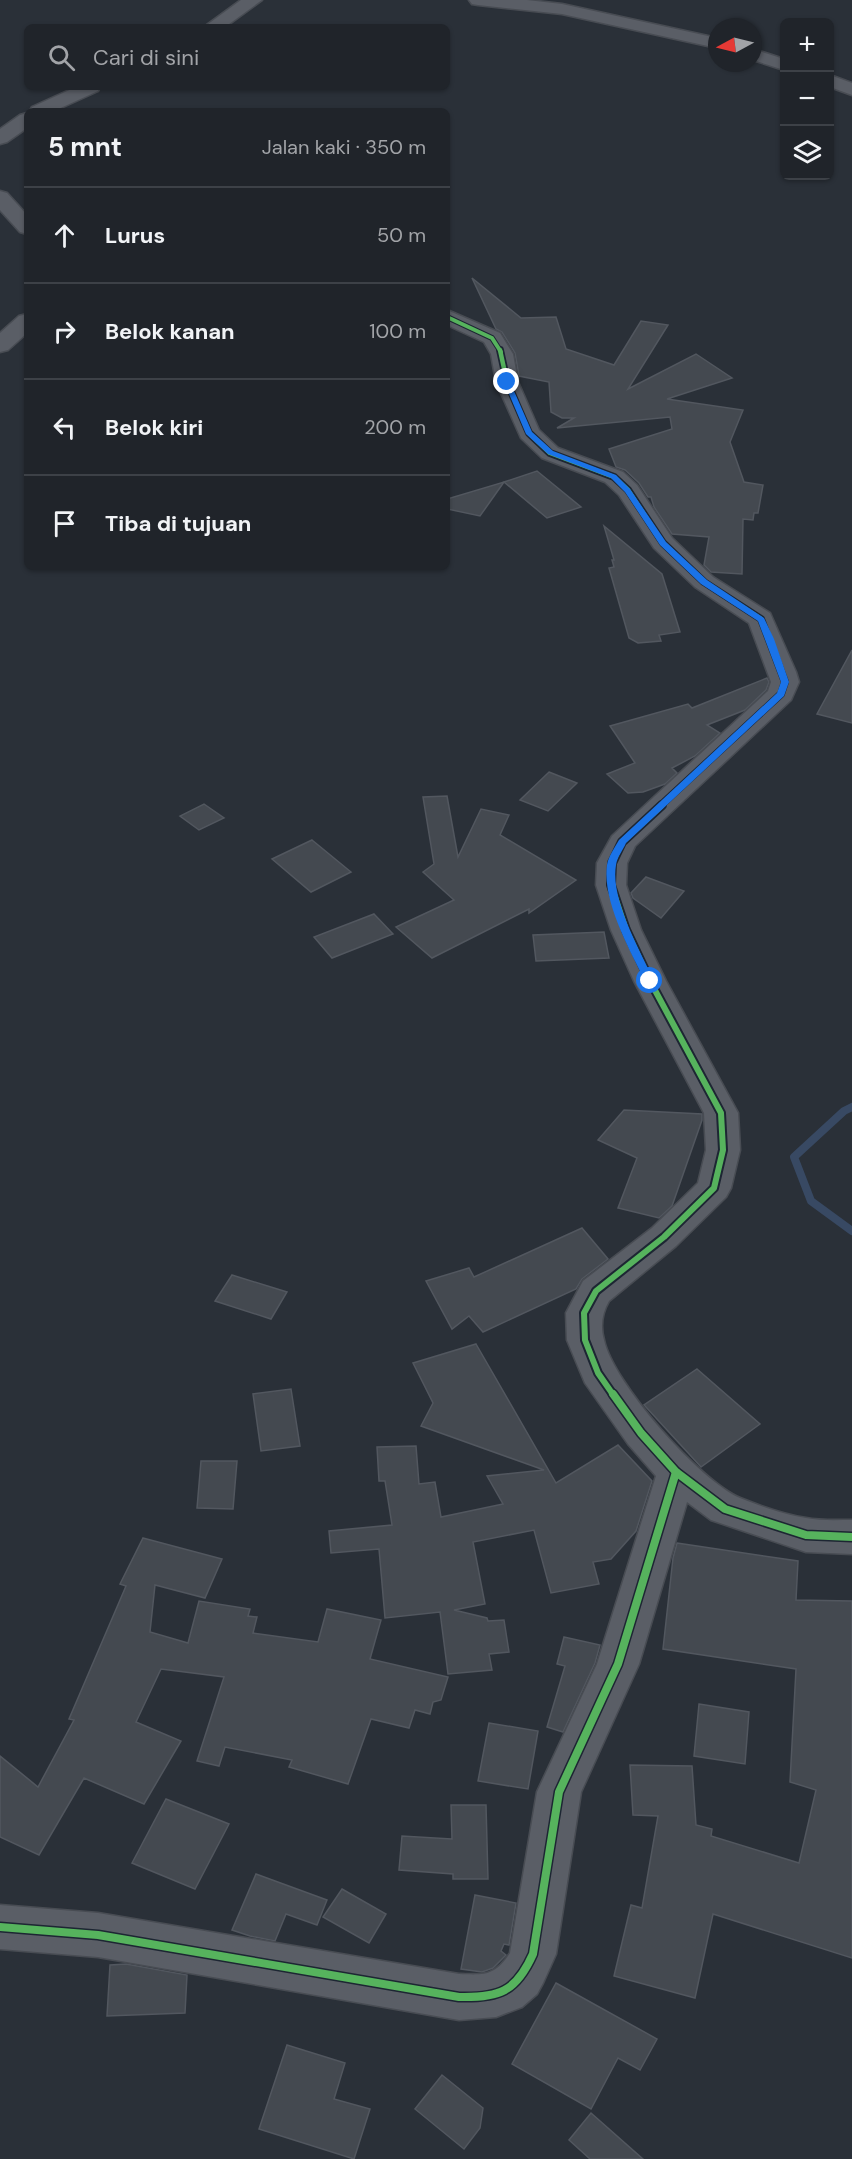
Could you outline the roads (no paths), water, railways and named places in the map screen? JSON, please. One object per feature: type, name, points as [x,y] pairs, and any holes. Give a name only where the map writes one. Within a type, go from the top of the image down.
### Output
[{"type":"street","points":[[218,24],[254,0]]},
{"type":"street","points":[[478,0],[562,9],[708,41]]},
{"type":"street","points":[[762,57],[780,64]]},
{"type":"street","points":[[834,82],[852,89]]},
{"type":"street","points":[[46,108],[84,90]]},
{"type":"street","points":[[0,138],[24,120]]},
{"type":"street","points":[[0,197],[24,225]]},
{"type":"street","points":[[450,318],[492,338],[502,354],[507,382],[529,433],[550,453],[614,477],[628,490],[663,543],[704,582],[761,619],[785,682],[781,694],[622,842],[612,863],[611,885],[626,930],[650,981],[721,1113],[723,1150],[714,1188],[664,1237],[596,1291],[584,1313],[585,1340],[598,1373],[641,1433],[676,1472],[725,1509],[806,1535],[852,1537]]},
{"type":"street","points":[[0,345],[24,324]]},
{"type":"street","points":[[0,1927],[98,1935],[459,1997],[479,1998],[499,1995],[514,1987],[525,1974],[533,1954],[560,1792],[618,1664],[676,1472]]},
{"type":"waterway","points":[[852,1107],[844,1111],[794,1157],[811,1201],[852,1231]]}]
